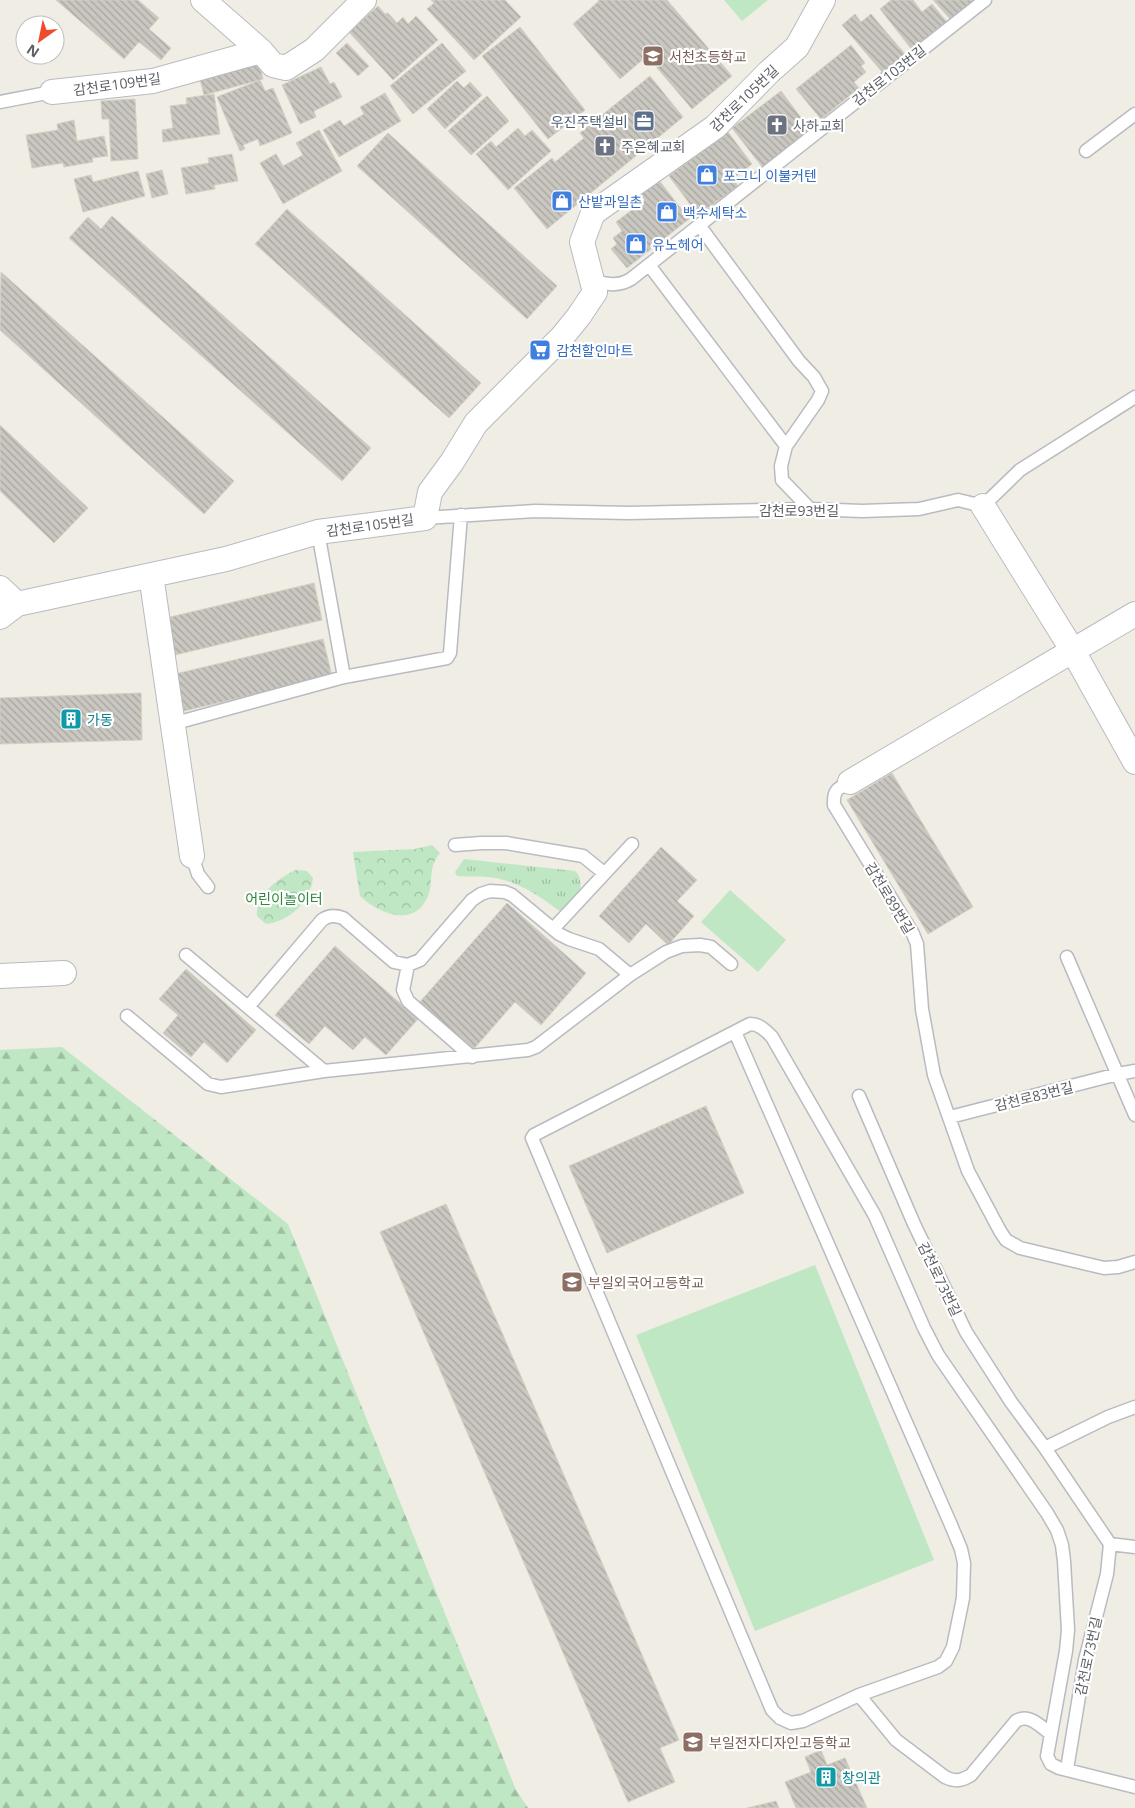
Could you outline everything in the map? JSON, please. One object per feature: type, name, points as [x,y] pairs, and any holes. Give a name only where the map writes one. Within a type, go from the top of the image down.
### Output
[{"type":"street","points":[[203,0],[261,51],[273,65],[286,68],[314,50],[364,0]]},
{"type":"street","name":"감천로105번길","points":[[6,603],[226,559],[318,532],[425,518],[430,492],[452,462],[476,423],[532,369],[580,316],[595,292],[582,242],[593,213],[716,127],[769,72],[798,47],[823,0]]},
{"type":"street","name":"감천로109번길","points":[[52,92],[153,81],[261,51]]},
{"type":"street","points":[[984,506],[1073,651],[1135,762]]},
{"type":"street","points":[[151,575],[192,856]]},
{"type":"street","name":"감천로89번길","points":[[850,782],[1135,614]]},
{"type":"street","points":[[0,976],[64,973]]},
{"type":"lane","name":"감천로103번길","points":[[592,281],[612,285],[622,284],[649,265],[985,0]]},
{"type":"lane","name":"감천로109번길","points":[[0,102],[52,92]]},
{"type":"lane","points":[[1086,151],[1135,114]]},
{"type":"lane","points":[[699,225],[799,361],[814,377],[822,391],[818,400],[786,446],[781,466],[782,480],[810,509]]},
{"type":"lane","points":[[649,265],[786,446]]},
{"type":"lane","points":[[984,506],[1020,470],[1135,397]]},
{"type":"lane","name":"감천로93번길","points":[[425,518],[534,511],[638,513],[810,509],[862,511],[919,509],[958,500],[984,506]]},
{"type":"lane","points":[[172,724],[344,677],[447,658],[450,653],[461,515]]},
{"type":"lane","name":"감천로105번길","points":[[318,532],[344,677]]},
{"type":"lane","name":"감천로89번길","points":[[850,782],[838,788],[833,796],[834,805],[913,934],[917,944],[922,1009],[934,1075],[968,1171],[1006,1240],[1020,1248],[1104,1268],[1118,1267],[1135,1262]]},
{"type":"lane","points":[[455,845],[506,843],[583,856],[604,873]]},
{"type":"lane","points":[[553,929],[632,844]]},
{"type":"lane","points":[[192,856],[198,874],[208,888]]},
{"type":"lane","points":[[248,1007],[322,920],[327,917],[338,916],[343,918],[394,962],[408,965],[420,960],[472,900],[481,894],[496,890],[512,895],[565,938],[599,949],[630,975]]},
{"type":"lane","points":[[127,1016],[202,1079],[214,1086],[227,1086],[324,1071],[519,1052],[536,1047],[630,975],[666,952],[690,945],[711,947],[731,964]]},
{"type":"lane","points":[[186,955],[324,1071]]},
{"type":"lane","points":[[1067,957],[1135,1115]]},
{"type":"lane","points":[[408,965],[403,990],[408,1001],[472,1056]]},
{"type":"lane","points":[[735,1032],[961,1549],[964,1563],[963,1598],[953,1646],[946,1661],[938,1667],[859,1695],[803,1720],[791,1722],[780,1718],[772,1710],[532,1141],[534,1135],[750,1024],[754,1023],[765,1029],[772,1037],[875,1216],[924,1328],[938,1355],[1057,1530],[1064,1561],[1068,1630],[1047,1756],[1051,1764],[1135,1787]]},
{"type":"lane","name":"감천로83번길","points":[[950,1117],[1135,1071]]},
{"type":"lane","name":"감천로73번길","points":[[859,1096],[914,1224],[966,1332],[1011,1402],[1045,1448],[1110,1544],[1107,1574],[1086,1660],[1067,1769]]},
{"type":"lane","points":[[1045,1448],[1135,1406]]},
{"type":"lane","points":[[1110,1544],[1135,1547]]},
{"type":"lane","points":[[859,1695],[896,1740],[945,1777],[954,1780],[962,1781],[971,1775],[1016,1721],[1022,1718],[1029,1718],[1051,1734]]},
{"type":"green space","points":[[724,0],[768,0],[742,21]]},
{"type":"green space","points":[[432,845],[440,853],[435,860],[431,874],[429,893],[423,904],[416,911],[407,915],[387,913],[368,903],[360,896],[353,852],[415,849]]},
{"type":"green space","points":[[464,859],[575,871],[580,880],[580,892],[561,912],[535,894],[508,881],[488,877],[457,876],[455,872]]},
{"type":"green space","name":"어린이놀이터","points":[[296,870],[307,871],[313,878],[308,895],[291,914],[283,919],[266,924],[257,916],[257,908],[260,901],[269,888],[282,877]]},
{"type":"green space","points":[[730,890],[786,940],[758,972],[701,922]]},
{"type":"green space","points":[[62,1047],[288,1224],[516,1790],[528,1808],[0,1808],[0,1050]]},
{"type":"green space","points":[[815,1265],[934,1560],[755,1631],[636,1335]]},
{"type":"building","points":[[56,0],[138,0],[159,18],[149,29],[171,48],[161,60],[139,42],[124,59]]},
{"type":"building","points":[[431,0],[505,0],[521,17],[474,60],[427,9],[434,3]]},
{"type":"building","points":[[598,0],[667,0],[732,76],[692,109],[647,56],[620,79],[573,24]]},
{"type":"building","points":[[891,0],[913,0],[922,12],[932,4],[947,22],[913,51],[880,9]]},
{"type":"building","points":[[933,0],[975,0],[952,21]]},
{"type":"building","points":[[378,6],[397,23],[403,17],[408,24],[416,16],[438,40],[393,80],[349,32]]},
{"type":"building","points":[[855,14],[861,22],[871,14],[905,54],[883,73],[842,25]]},
{"type":"building","points":[[520,27],[585,110],[548,139],[482,56]]},
{"type":"building","points":[[347,43],[369,66],[358,76],[336,53]]},
{"type":"building","points":[[442,43],[466,71],[413,114],[390,86]]},
{"type":"building","points":[[851,45],[865,63],[861,66],[866,72],[854,82],[859,88],[821,119],[796,89]]},
{"type":"building","points":[[257,55],[263,79],[204,95],[199,75]]},
{"type":"building","points":[[321,67],[330,84],[334,82],[342,97],[314,111],[316,117],[300,124],[282,85]]},
{"type":"building","points":[[650,76],[683,117],[547,229],[514,188],[552,158],[555,162],[584,138],[580,133]]},
{"type":"building","points":[[260,80],[265,91],[273,88],[292,133],[260,146],[258,139],[243,145],[245,149],[240,151],[217,97]]},
{"type":"building","points":[[457,81],[464,88],[470,82],[482,95],[445,129],[427,109]]},
{"type":"building","points":[[781,91],[811,131],[763,168],[732,128]]},
{"type":"building","points":[[385,93],[401,121],[339,157],[323,130],[340,120],[344,126],[364,114],[360,107]]},
{"type":"building","points":[[214,94],[220,134],[163,142],[162,130],[173,128],[170,106],[187,104],[186,98]]},
{"type":"building","points":[[487,96],[509,121],[471,155],[448,131]]},
{"type":"building","points":[[135,99],[138,159],[111,161],[109,119],[102,119],[101,101]]},
{"type":"building","points":[[74,120],[77,141],[104,136],[108,156],[92,158],[93,162],[64,167],[63,163],[32,168],[26,135],[58,130],[57,124]]},
{"type":"building","points":[[518,128],[525,136],[532,130],[551,151],[508,190],[476,154],[491,141],[496,147]]},
{"type":"building","points":[[319,130],[342,171],[283,204],[260,163],[276,154],[283,166],[303,155],[296,143]]},
{"type":"building","points":[[728,132],[752,164],[733,179],[738,186],[698,215],[669,176]]},
{"type":"building","points":[[388,133],[557,286],[527,319],[357,166]]},
{"type":"building","points":[[232,154],[238,181],[214,185],[215,189],[186,194],[181,168],[209,163],[208,158]]},
{"type":"building","points":[[162,170],[168,194],[152,198],[146,174]]},
{"type":"building","points":[[138,171],[145,196],[83,212],[74,179],[91,175],[93,182]]},
{"type":"building","points":[[658,179],[689,219],[627,268],[611,249],[617,244],[613,238],[622,231],[616,222],[645,200],[640,193]]},
{"type":"building","points":[[287,209],[481,383],[449,418],[255,244]]},
{"type":"building","points":[[112,216],[371,448],[342,481],[69,238],[88,217],[101,229]]},
{"type":"building","points":[[1,272],[234,481],[204,514],[0,330]]},
{"type":"building","points":[[0,425],[88,508],[54,543],[0,491]]},
{"type":"building","points":[[314,583],[322,620],[175,655],[166,618]]},
{"type":"building","points":[[323,639],[332,676],[184,711],[175,674]]},
{"type":"building","name":"가동","points":[[141,693],[142,740],[0,744],[0,698]]},
{"type":"building","points":[[892,773],[973,907],[928,934],[847,800]]},
{"type":"building","points":[[661,847],[697,880],[677,901],[694,916],[668,945],[646,924],[629,943],[599,916]]},
{"type":"building","points":[[507,903],[586,973],[541,1025],[515,1002],[472,1051],[418,1004]]},
{"type":"building","points":[[335,946],[418,1019],[386,1055],[365,1037],[353,1050],[325,1026],[309,1044],[275,1015]]},
{"type":"building","points":[[186,969],[256,1030],[227,1063],[204,1042],[191,1057],[163,1033],[178,1015],[159,999]]},
{"type":"building","points":[[706,1106],[744,1193],[607,1253],[569,1166]]},
{"type":"building","points":[[446,1204],[679,1740],[660,1748],[675,1782],[628,1802],[380,1232]]},
{"type":"building","name":"창의관","points":[[821,1750],[827,1765],[845,1758],[867,1808],[796,1808],[785,1782],[811,1772],[805,1757]]},
{"type":"building","points":[[776,1801],[779,1808],[747,1808]]},
{"type":"place","name":"서천초등학교","points":[[653,56]]},
{"type":"place","name":"우진주택설비","points":[[644,121]]},
{"type":"place","name":"사하교회","points":[[777,125]]},
{"type":"place","name":"주은혜교회","points":[[605,146]]},
{"type":"place","name":"포그니 이불커텐","points":[[707,175]]},
{"type":"place","name":"산밭과일촌","points":[[562,201]]},
{"type":"place","name":"백수세탁소","points":[[667,212]]},
{"type":"place","name":"유노헤어","points":[[636,244]]},
{"type":"place","name":"감천할인마트","points":[[540,350]]},
{"type":"place","name":"가동","points":[[71,719]]},
{"type":"place","name":"부일외국어고등학교","points":[[572,1282]]},
{"type":"place","name":"부일전자디자인고등학교","points":[[693,1742]]},
{"type":"place","name":"창의관","points":[[826,1777]]}]
